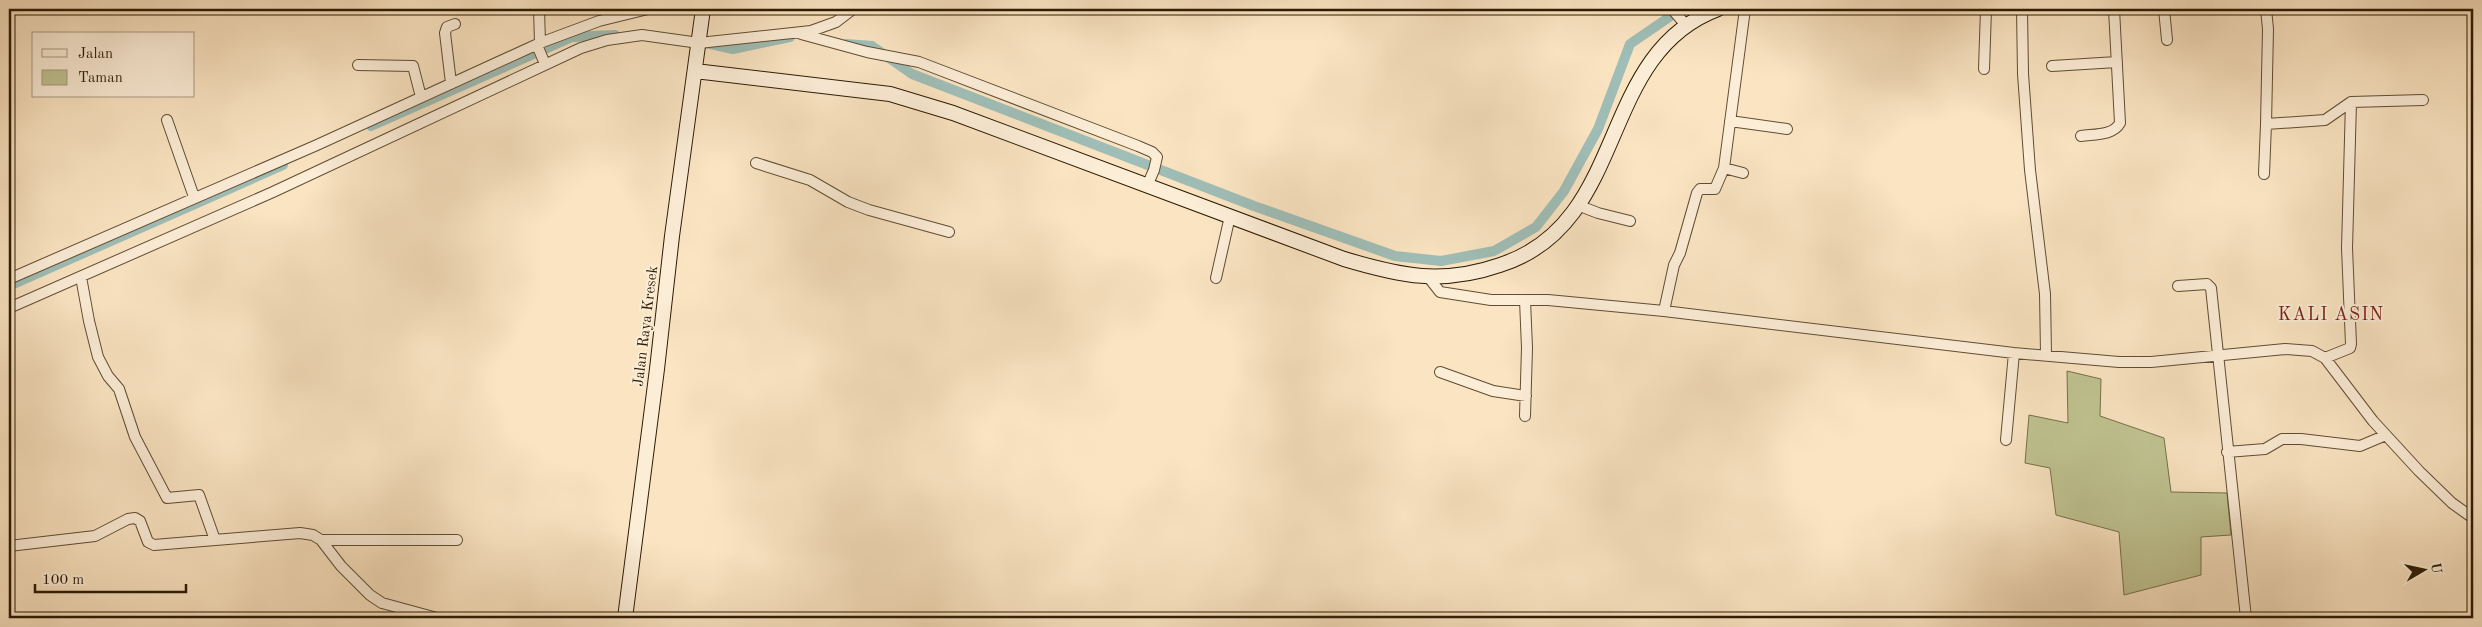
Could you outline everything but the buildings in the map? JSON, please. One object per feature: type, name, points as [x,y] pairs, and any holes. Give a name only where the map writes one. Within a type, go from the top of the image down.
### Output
[{"type":"main road","points":[[695,71],[890,94],[952,113],[1344,259],[1374,268],[1429,278],[1487,269],[1524,256],[1552,237],[1568,222],[1580,206],[1600,168],[1640,75],[1682,21],[1718,9]]},
{"type":"main road","name":"Jalan Raya Kresek","points":[[625,618],[673,227],[703,14]]},
{"type":"street","points":[[539,9],[540,52]]},
{"type":"street","points":[[9,308],[273,192],[599,21],[648,9]]},
{"type":"street","points":[[9,279],[194,197],[317,146],[451,83],[540,52],[588,46],[631,36],[653,35],[700,40],[798,33],[821,29],[836,22],[853,9]]},
{"type":"street","points":[[1672,9],[1682,21]]},
{"type":"street","points":[[1664,311],[1674,265],[1680,253],[1697,194],[1700,189],[1715,189],[1718,186],[1724,168],[1745,9]]},
{"type":"street","points":[[1984,68],[1986,9]]},
{"type":"street","points":[[2022,9],[2023,74],[2030,170],[2045,294],[2046,354]]},
{"type":"street","points":[[2081,136],[2110,132],[2117,128],[2120,123],[2114,9]]},
{"type":"street","points":[[2164,9],[2167,40]]},
{"type":"street","points":[[2264,174],[2268,29],[2266,9]]},
{"type":"street","points":[[451,83],[445,32],[447,27],[455,24]]},
{"type":"street","points":[[798,33],[842,47],[919,62],[1138,146],[1156,154],[1155,166],[1147,186]]},
{"type":"street","points":[[2052,66],[2117,62]]},
{"type":"street","points":[[358,65],[413,66],[421,97]]},
{"type":"street","points":[[2266,124],[2318,122],[2335,114],[2351,102],[2423,100]]},
{"type":"street","points":[[2325,358],[2345,351],[2350,348],[2351,344],[2347,248],[2351,102]]},
{"type":"street","points":[[167,120],[194,197]]},
{"type":"street","points":[[1730,121],[1787,130]]},
{"type":"street","points":[[756,163],[810,180],[848,202],[869,210],[948,232]]},
{"type":"street","points":[[1724,168],[1743,173]]},
{"type":"street","points":[[1580,206],[1598,213],[1630,221]]},
{"type":"street","points":[[1216,278],[1230,216]]},
{"type":"street","points":[[81,277],[98,357],[108,376],[119,389],[134,437],[167,498],[199,495],[215,540]]},
{"type":"street","points":[[1429,278],[1440,292],[1490,300],[1525,300],[1664,311],[2014,353],[2046,354],[2119,362],[2151,362],[2300,349],[2312,351],[2325,358],[2386,435],[2435,487],[2452,503],[2473,518]]},
{"type":"street","points":[[2178,286],[2207,284],[2211,286],[2227,452],[2238,523],[2246,618]]},
{"type":"street","points":[[1525,300],[1525,416]]},
{"type":"street","points":[[2006,440],[2014,353]]},
{"type":"street","points":[[1440,372],[1492,391],[1526,396]]},
{"type":"street","points":[[2227,452],[2264,449],[2282,439],[2301,439],[2360,446],[2386,435]]},
{"type":"street","points":[[9,546],[95,536],[128,519],[135,518],[140,521],[150,544],[300,533],[313,535],[321,540],[341,566],[370,595],[382,603],[436,618]]},
{"type":"street","points":[[321,540],[456,540]]},
{"type":"green space","points":[[2067,371],[2101,379],[2100,416],[2164,438],[2171,492],[2227,493],[2231,535],[2201,537],[2201,575],[2124,595],[2119,532],[2056,515],[2050,468],[2025,463],[2029,415],[2068,423]]},
{"type":"waterway","points":[[846,44],[872,46],[912,74],[1254,206],[1395,256],[1441,261],[1494,251],[1536,227],[1564,191],[1598,129],[1630,44],[1681,9]]},
{"type":"waterway","points":[[371,126],[572,37],[615,35]]},
{"type":"waterway","points":[[706,43],[733,49],[790,37]]},
{"type":"waterway","points":[[9,286],[283,165]]},
{"type":"district","name":"KALI ASIN","points":[[2331,314]]}]
